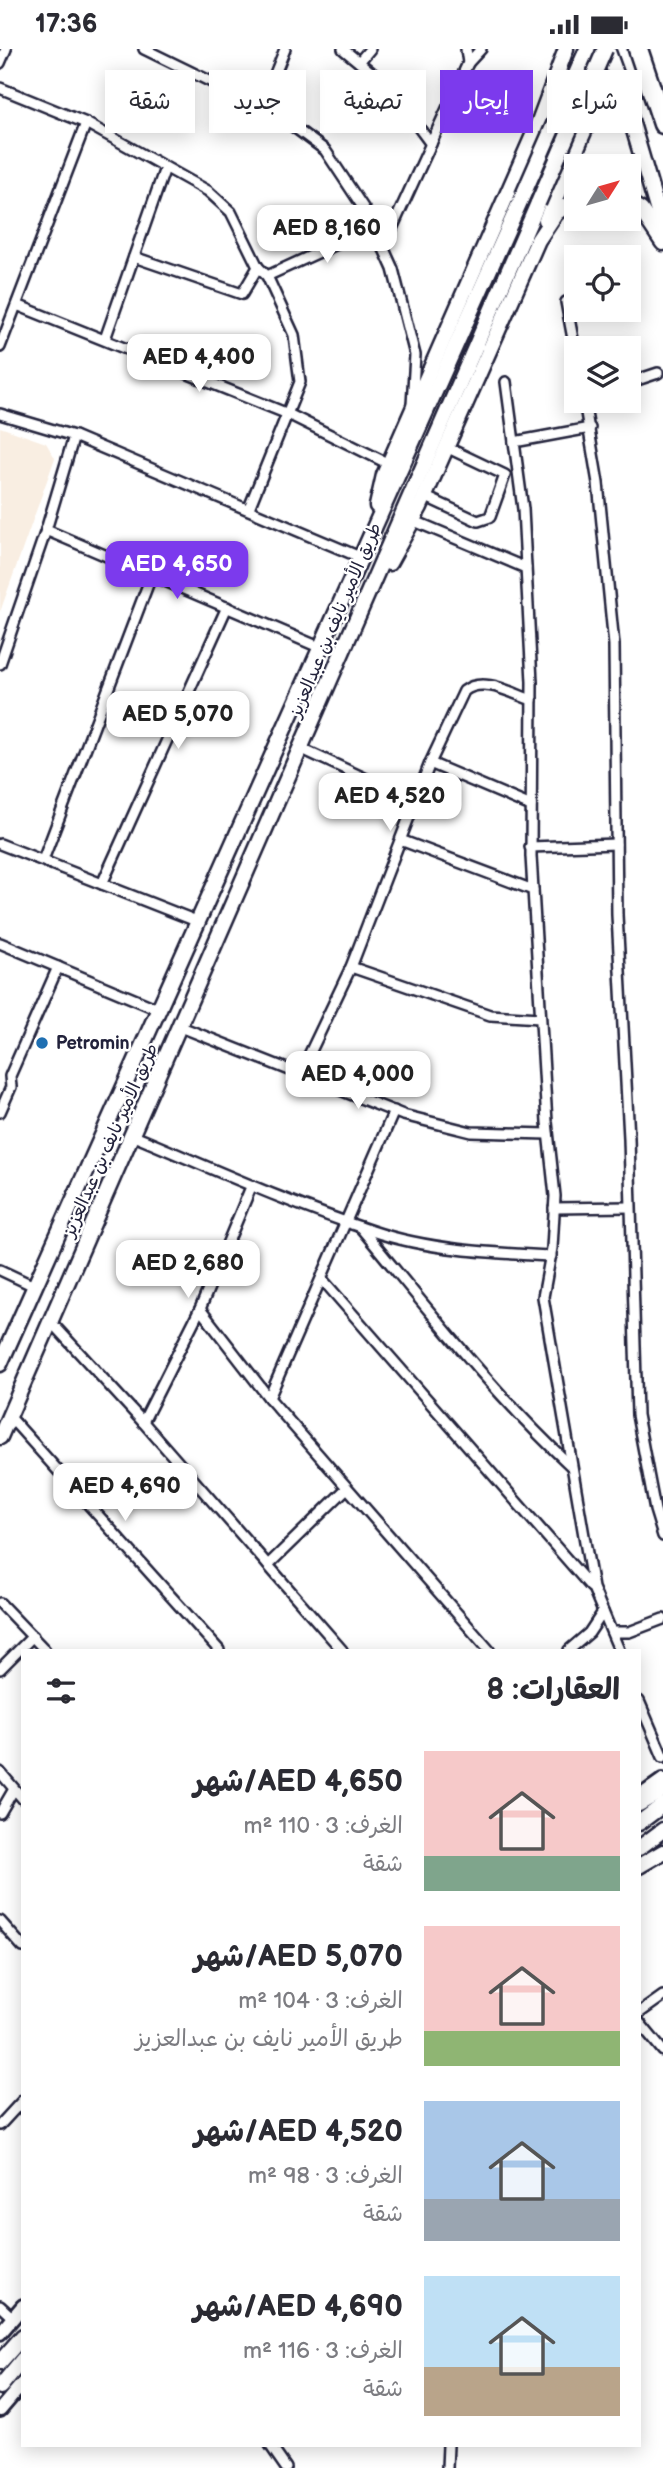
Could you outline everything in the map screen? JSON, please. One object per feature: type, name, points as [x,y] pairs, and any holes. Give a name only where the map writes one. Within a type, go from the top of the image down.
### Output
[{"type":"highway","points":[[638,49],[663,124]]},
{"type":"main road","points":[[369,539],[389,464],[538,124],[566,49]]},
{"type":"main road","name":"طريق الأمير نايف بن عبدالعزيز","points":[[0,1364],[587,49]]},
{"type":"main road","points":[[606,49],[663,229]]},
{"type":"main road","name":"طريق الأمير نايف بن عبدالعزيز","points":[[0,1437],[302,749],[432,441],[606,49]]},
{"type":"main road","points":[[359,616],[424,496],[538,240],[595,106],[596,97],[589,82],[578,76],[562,80],[538,124]]},
{"type":"main road","points":[[538,240],[556,213],[564,207]]},
{"type":"main road","points":[[641,210],[663,243]]},
{"type":"main road","points":[[641,1796],[663,1780]]},
{"type":"main road","points":[[641,1803],[663,1790]]},
{"type":"main road","points":[[641,1822],[663,1805]]},
{"type":"main road","points":[[641,1846],[663,1830]]},
{"type":"main road","points":[[641,1865],[663,1853]]},
{"type":"main road","points":[[641,1870],[663,1853]]},
{"type":"main road","points":[[0,2333],[21,2308]]},
{"type":"main road","points":[[0,2363],[21,2338]]},
{"type":"main road","points":[[0,2387],[21,2361]]},
{"type":"main road","points":[[0,2410],[21,2385]]},
{"type":"street","points":[[0,63],[6,49]]},
{"type":"street","points":[[144,49],[160,53],[209,78]]},
{"type":"street","points":[[277,70],[285,49]]},
{"type":"street","points":[[343,49],[388,86],[431,143]]},
{"type":"street","points":[[359,62],[370,49]]},
{"type":"street","points":[[466,49],[468,63]]},
{"type":"street","points":[[383,248],[468,63],[481,49]]},
{"type":"street","points":[[0,88],[86,123],[208,191],[231,212],[258,267],[267,276],[294,335],[300,382],[249,507]]},
{"type":"street","points":[[0,347],[86,123]]},
{"type":"street","points":[[300,133],[324,150],[374,227],[393,269],[415,355],[411,413]]},
{"type":"street","points":[[105,339],[166,168]]},
{"type":"street","points":[[267,276],[374,227]]},
{"type":"street","points":[[134,257],[242,294],[258,267]]},
{"type":"street","points":[[18,305],[288,414],[389,464]]},
{"type":"street","points":[[641,379],[658,373]]},
{"type":"street","points":[[506,382],[526,568],[532,700],[530,847],[554,1208],[551,1256],[543,1297],[593,1588],[619,1649]]},
{"type":"street","points":[[587,413],[614,645],[616,844],[637,1415],[655,1510],[663,1536]]},
{"type":"street","points":[[0,414],[74,436],[249,507],[362,558]]},
{"type":"street","points":[[514,442],[590,428]]},
{"type":"street","points":[[0,664],[46,530],[74,436]]},
{"type":"street","points":[[424,496],[478,521],[490,517],[505,475],[446,447]]},
{"type":"street","points":[[412,520],[526,568]]},
{"type":"street","points":[[46,530],[319,647]]},
{"type":"street","points":[[43,860],[152,574]]},
{"type":"street","points":[[102,884],[227,607]]},
{"type":"street","points":[[300,1074],[351,967],[403,841],[430,763],[464,691],[472,685],[486,684],[532,700]]},
{"type":"street","points":[[302,749],[416,802]]},
{"type":"street","points":[[430,763],[531,807]]},
{"type":"street","points":[[403,841],[533,890]]},
{"type":"street","points":[[0,843],[199,922]]},
{"type":"street","points":[[530,847],[616,844]]},
{"type":"street","points":[[0,943],[160,1010]]},
{"type":"street","points":[[0,1112],[11,1087],[5,1074],[58,967]]},
{"type":"street","points":[[351,967],[490,1015],[540,1019]]},
{"type":"street","points":[[181,1027],[394,1111],[471,1132],[548,1133]]},
{"type":"street","points":[[269,1398],[394,1111]]},
{"type":"street","points":[[134,1136],[251,1187],[359,1226],[469,1251],[551,1256]]},
{"type":"street","points":[[143,1422],[200,1309],[251,1187]]},
{"type":"street","points":[[554,1208],[630,1207]]},
{"type":"street","points":[[359,1226],[484,1377],[528,1425],[572,1466]]},
{"type":"street","points":[[0,1270],[34,1286]]},
{"type":"street","points":[[322,1279],[593,1588]]},
{"type":"street","points":[[200,1309],[269,1398],[488,1649]]},
{"type":"street","points":[[51,1322],[143,1422],[341,1649]]},
{"type":"street","points":[[0,1341],[14,1334]]},
{"type":"street","points":[[9,1416],[218,1649]]},
{"type":"street","points":[[268,1565],[347,1488]]},
{"type":"street","points":[[0,1603],[44,1649]]},
{"type":"street","points":[[570,1649],[589,1633],[603,1612]]},
{"type":"street","points":[[612,1632],[629,1632],[663,1619]]},
{"type":"street","points":[[0,1669],[33,1636]]},
{"type":"street","points":[[641,1707],[663,1757]]},
{"type":"street","points":[[0,1772],[21,1797]]},
{"type":"street","points":[[0,1813],[14,1789]]},
{"type":"street","points":[[0,1921],[21,1945]]},
{"type":"street","points":[[641,2012],[663,1996]]},
{"type":"street","points":[[641,2024],[663,2051]]},
{"type":"street","points":[[2,2118],[21,2102]]},
{"type":"street","points":[[0,2306],[13,2318]]},
{"type":"street","points":[[271,2447],[286,2468]]},
{"type":"street","points":[[447,2468],[448,2447]]},
{"type":"shaded area","points":[[0,427],[46,443],[55,458],[0,612]]},
{"type":"place","name":"Petromin","points":[[42,1043]]}]
